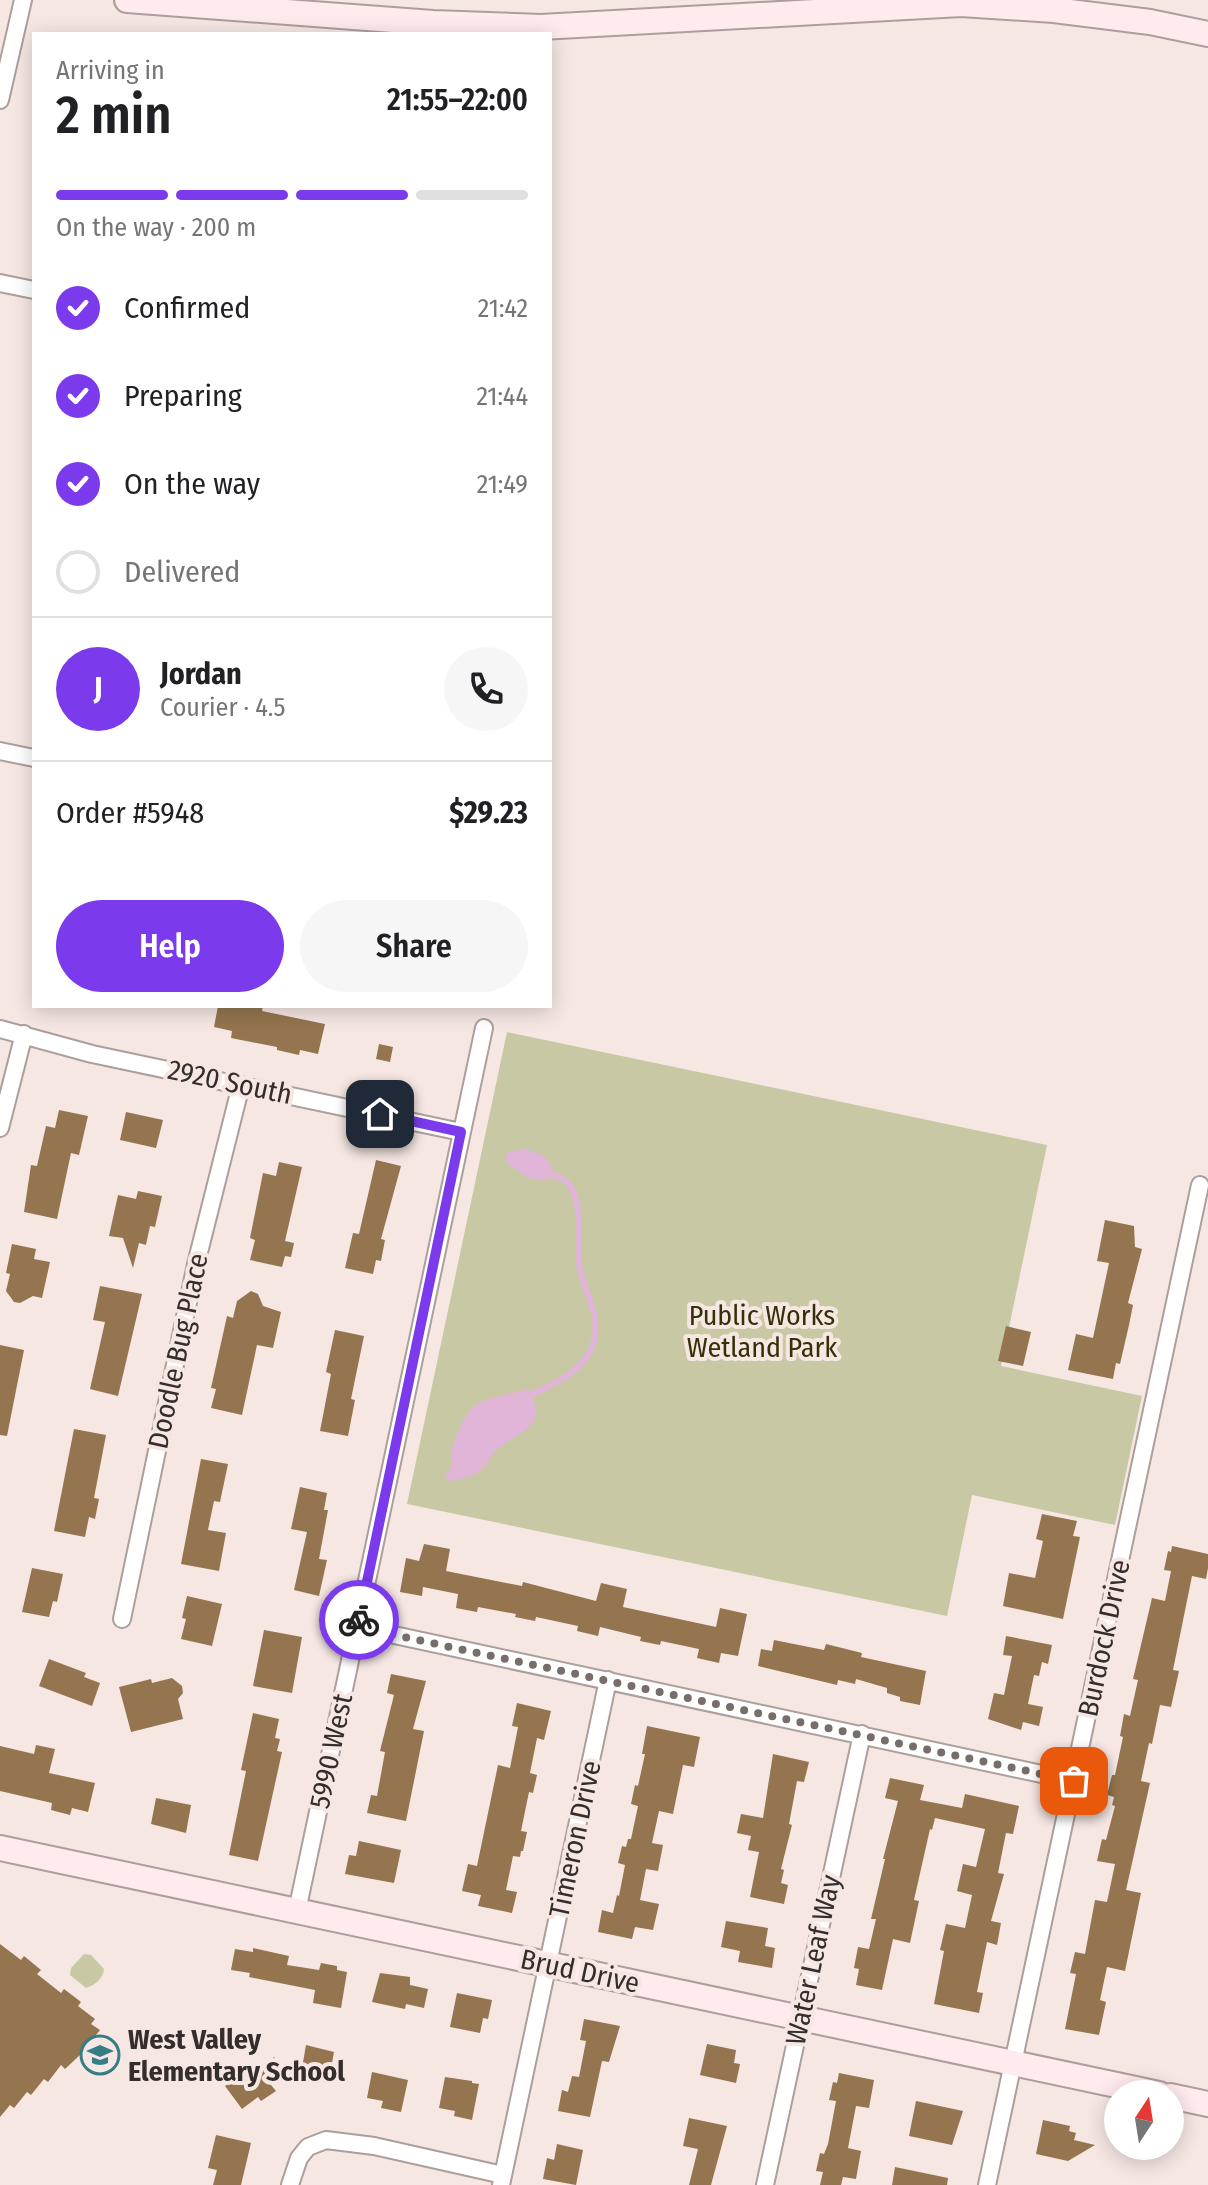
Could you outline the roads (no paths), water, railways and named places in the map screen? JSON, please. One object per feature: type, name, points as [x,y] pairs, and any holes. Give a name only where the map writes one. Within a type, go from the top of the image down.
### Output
[{"type":"main road","points":[[127,0],[433,23],[541,27],[700,9],[961,4],[1054,10],[1150,22],[1208,34]]},
{"type":"main road","name":"Brud Drive","points":[[0,1848],[1104,2082]]},
{"type":"main road","points":[[1184,2099],[1208,2104]]},
{"type":"street","points":[[0,100],[23,0]]},
{"type":"street","points":[[0,283],[32,290]]},
{"type":"street","points":[[0,751],[32,758]]},
{"type":"street","name":"5990 West","points":[[297,1911],[484,1028]]},
{"type":"street","name":"2920 South","points":[[0,1029],[92,1054],[461,1132]]},
{"type":"street","points":[[0,1128],[24,1034]]},
{"type":"street","name":"Doodle Bug Place","points":[[122,1619],[196,1264],[241,1085]]},
{"type":"street","name":"Burdock Drive","points":[[987,2185],[1200,1185]]},
{"type":"street","points":[[357,1627],[1074,1781]]},
{"type":"street","name":"Timeron Drive","points":[[502,2180],[608,1680]]},
{"type":"street","name":"Water Leaf Way","points":[[765,2185],[862,1734]]},
{"type":"street","points":[[290,2185],[299,2158],[308,2147],[326,2140],[374,2146],[502,2180]]},
{"type":"waterway","points":[[531,1395],[578,1367],[590,1350],[595,1331],[594,1314],[579,1263],[576,1200],[568,1183],[553,1175]]},
{"type":"place","name":"West Valley Elementary School","points":[[100,2055]]},
{"type":"park label","name":"Public Works Wetland Park","points":[[762,1331]]}]
